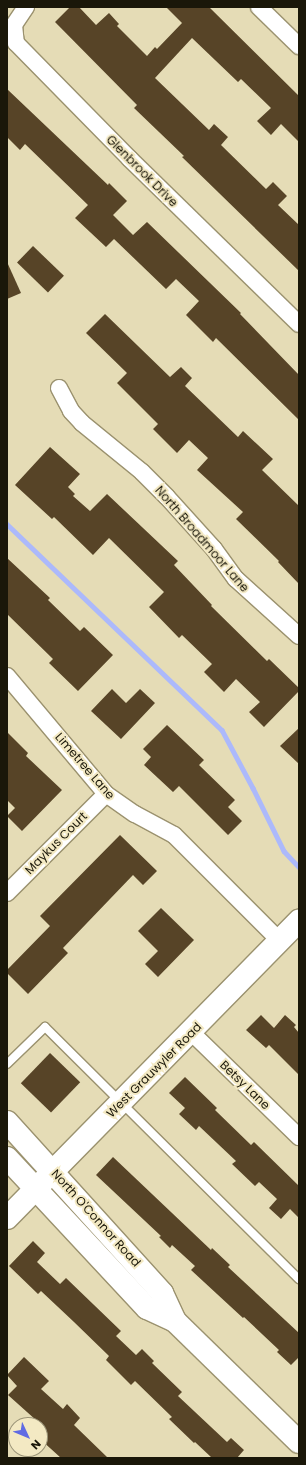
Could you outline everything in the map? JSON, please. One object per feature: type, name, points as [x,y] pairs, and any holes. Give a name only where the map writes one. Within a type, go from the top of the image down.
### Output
[{"type":"main road","name":"West Grauwyler Road","points":[[7,1218],[54,1172],[299,921]]},
{"type":"main road","name":"North O'Connor Road","points":[[7,1122],[54,1172],[162,1293],[175,1321]]},
{"type":"main road","name":"North O'Connor Road","points":[[7,1158],[147,1308],[175,1321],[299,1442]]},
{"type":"street","name":"Glenbrook Drive","points":[[26,7],[14,25],[16,43],[130,159],[299,324]]},
{"type":"street","points":[[260,7],[299,46]]},
{"type":"street","name":"North Broadmoor Lane","points":[[59,388],[71,411],[82,423],[142,472],[214,549],[236,579],[299,636]]},
{"type":"street","name":"Limetree Lane","points":[[7,676],[106,794],[135,814],[174,835],[280,941]]},
{"type":"street","name":"Maykus Court","points":[[7,893],[106,794]]},
{"type":"street","name":"Betsy Lane","points":[[191,1032],[299,1137]]},
{"type":"lane","points":[[7,1064],[45,1027],[120,1104],[299,1279]]},
{"type":"building","points":[[70,7],[79,7],[96,25],[109,13],[119,24],[117,26],[147,56],[155,47],[157,49],[182,23],[166,7],[209,7],[299,96],[299,142],[281,124],[271,135],[257,121],[271,108],[241,79],[238,82],[192,38],[155,78],[209,130],[214,124],[228,137],[221,145],[266,189],[273,182],[287,196],[278,205],[299,225],[299,271],[182,157],[184,156],[134,108],[137,105],[55,22]]},
{"type":"building","points":[[7,89],[108,185],[109,183],[127,201],[113,215],[133,235],[147,222],[241,313],[240,314],[299,375],[299,420],[216,338],[213,342],[186,315],[199,301],[176,279],[166,289],[114,239],[106,247],[75,218],[88,205],[25,144],[20,150],[7,137]]},
{"type":"building","points":[[33,246],[64,276],[48,292],[17,263]]},
{"type":"building","points":[[7,262],[21,293],[7,299]]},
{"type":"building","points":[[105,314],[170,377],[181,367],[192,378],[185,386],[238,437],[243,431],[273,459],[262,470],[299,506],[299,584],[278,562],[279,561],[236,519],[243,512],[197,470],[208,458],[189,440],[177,453],[153,429],[158,424],[117,383],[127,373],[86,333]]},
{"type":"building","points":[[50,447],[80,474],[68,487],[75,494],[73,496],[90,511],[107,494],[178,561],[174,565],[212,605],[211,606],[267,661],[269,659],[299,688],[299,691],[264,727],[249,712],[260,702],[236,679],[224,692],[204,672],[212,664],[182,635],[179,638],[149,607],[164,592],[109,538],[93,555],[54,517],[52,519],[15,485]]},
{"type":"building","points":[[7,558],[50,598],[48,600],[80,631],[84,627],[113,655],[78,691],[49,663],[53,659],[7,614]]},
{"type":"building","points":[[112,689],[126,703],[140,689],[155,703],[121,739],[91,711]]},
{"type":"building","points":[[167,725],[204,760],[199,765],[235,800],[228,807],[242,821],[228,835],[179,786],[173,792],[144,765],[151,757],[143,749]]},
{"type":"building","points":[[299,728],[299,764],[280,746]]},
{"type":"building","points":[[7,732],[28,753],[26,756],[62,790],[22,831],[7,816],[15,808],[7,800]]},
{"type":"building","points":[[120,835],[157,871],[143,885],[133,875],[63,948],[68,953],[28,994],[7,973],[7,970],[50,926],[40,916]]},
{"type":"building","points":[[161,908],[194,940],[158,977],[145,964],[158,951],[138,931]]},
{"type":"building","points":[[261,1015],[274,1028],[285,1015],[296,1025],[294,1027],[299,1033],[299,1075],[269,1045],[266,1048],[246,1030]]},
{"type":"building","points":[[50,1053],[80,1082],[51,1112],[21,1083]]},
{"type":"building","points":[[185,1077],[217,1108],[215,1110],[251,1145],[254,1142],[299,1186],[299,1218],[290,1209],[281,1219],[269,1208],[277,1199],[259,1182],[255,1186],[232,1164],[236,1161],[199,1126],[196,1130],[179,1114],[185,1108],[169,1093]]},
{"type":"building","points":[[113,1157],[211,1250],[212,1248],[230,1265],[228,1267],[299,1333],[299,1357],[291,1365],[277,1352],[279,1350],[191,1270],[195,1266],[172,1245],[170,1248],[159,1237],[161,1236],[96,1175]]},
{"type":"building","points":[[33,1241],[45,1253],[37,1262],[60,1284],[66,1278],[121,1331],[116,1336],[136,1355],[142,1349],[154,1361],[152,1363],[182,1392],[178,1396],[227,1442],[231,1438],[244,1450],[237,1458],[212,1458],[195,1442],[194,1443],[169,1419],[172,1417],[135,1381],[131,1385],[106,1360],[109,1356],[74,1322],[41,1291],[38,1294],[9,1266]]},
{"type":"building","points":[[24,1357],[49,1381],[41,1389],[63,1409],[67,1404],[80,1418],[74,1425],[108,1458],[61,1458],[48,1446],[48,1417],[33,1417],[8,1395],[17,1386],[7,1375]]},
{"type":"waterway","points":[[7,524],[222,730],[284,851],[299,867]]}]
